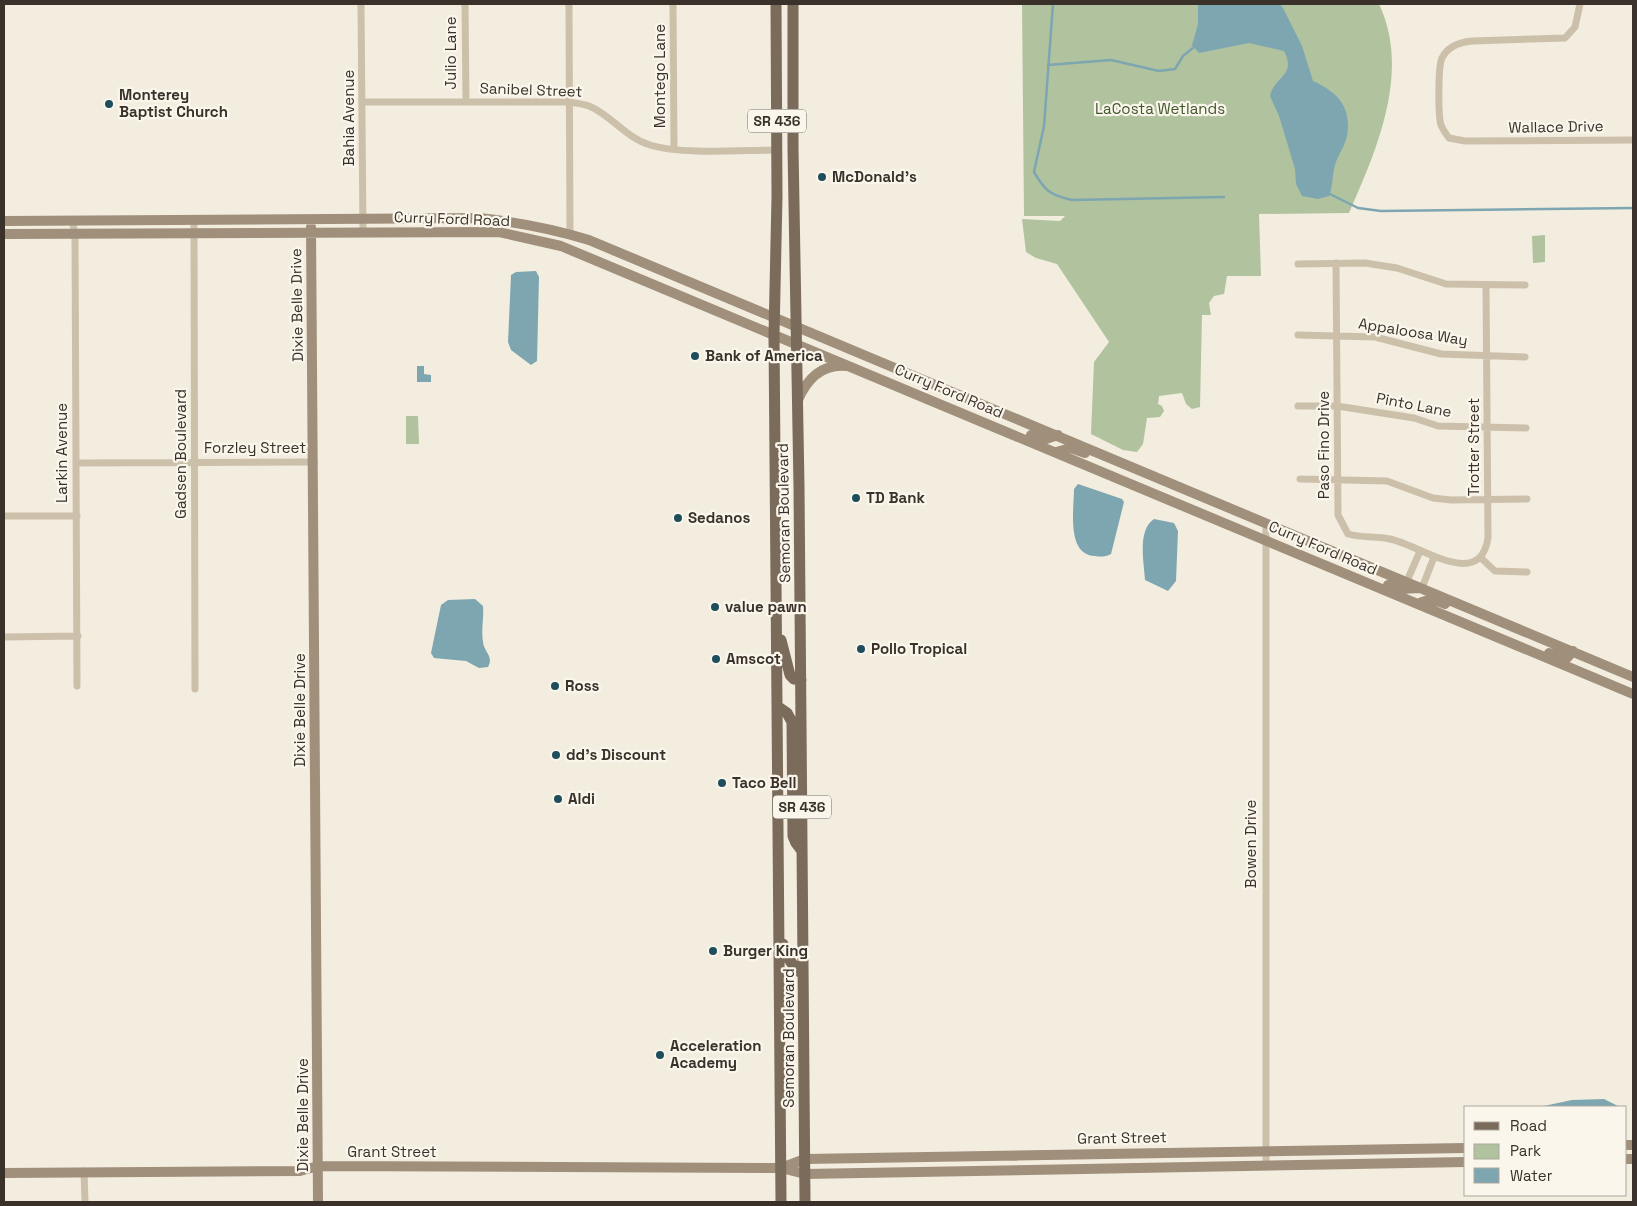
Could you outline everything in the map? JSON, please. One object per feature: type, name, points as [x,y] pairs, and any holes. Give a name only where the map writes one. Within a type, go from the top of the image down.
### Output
[{"type":"main road","name":"Semoran Boulevard","points":[[776,4],[777,150],[774,335],[781,1202]]},
{"type":"main road","name":"Semoran Boulevard","points":[[792,4],[798,400],[805,1202]]},
{"type":"main road","name":"Dixie Belle Drive","points":[[311,218],[318,1202]]},
{"type":"main road","name":"Curry Ford Road","points":[[4,221],[479,218],[525,223],[570,234],[590,240],[796,325],[1633,676]]},
{"type":"main road","points":[[500,232],[516,229],[564,238],[570,234]]},
{"type":"main road","name":"Curry Ford Road","points":[[4,234],[500,232],[561,246],[588,255],[850,367],[1633,694]]},
{"type":"main road","points":[[798,400],[803,388],[818,372],[837,366],[850,367]]},
{"type":"main road","points":[[957,411],[974,412],[1042,440],[1058,435]]},
{"type":"main road","points":[[1056,452],[1071,448],[1121,468],[1148,473]]},
{"type":"main road","points":[[1332,568],[1367,576],[1400,589],[1422,588]]},
{"type":"main road","points":[[1418,604],[1428,600],[1436,600],[1486,622],[1534,635]]},
{"type":"main road","points":[[777,630],[784,647],[785,660],[790,676],[801,680]]},
{"type":"main road","points":[[1505,640],[1567,658],[1573,651]]},
{"type":"main road","points":[[777,706],[787,712],[792,722],[793,836],[802,851]]},
{"type":"main road","points":[[779,933],[787,957],[796,970],[803,974]]},
{"type":"main road","name":"Grant Street","points":[[781,1168],[805,1159],[1464,1148]]},
{"type":"main road","name":"Grant Street","points":[[4,1173],[300,1171],[318,1166],[781,1168],[805,1174],[1464,1162]]},
{"type":"street","name":"Bahia Avenue","points":[[361,4],[363,232]]},
{"type":"street","name":"Julio Lane","points":[[465,4],[466,101]]},
{"type":"street","points":[[569,4],[570,234]]},
{"type":"street","name":"Montego Lane","points":[[673,4],[674,149]]},
{"type":"street","name":"Wallace Drive","points":[[1580,4],[1575,27],[1565,38],[1460,42],[1450,48],[1441,58],[1438,111],[1442,127],[1450,138],[1478,141],[1633,140]]},
{"type":"street","name":"Sanibel Street","points":[[362,102],[570,102],[588,105],[624,131],[649,145],[674,149],[777,150]]},
{"type":"street","name":"Gadsen Boulevard","points":[[194,219],[195,689]]},
{"type":"street","points":[[228,219],[229,232]]},
{"type":"street","name":"Larkin Avenue","points":[[72,220],[75,234],[77,686]]},
{"type":"street","points":[[1298,264],[1336,263],[1385,266],[1446,284],[1525,285]]},
{"type":"street","name":"Paso Fino Drive","points":[[1336,263],[1338,515],[1348,534],[1362,538],[1390,539],[1434,557]]},
{"type":"street","name":"Trotter Street","points":[[1481,558],[1487,548],[1488,538],[1486,286]]},
{"type":"street","name":"Appaloosa Way","points":[[1298,335],[1375,337],[1441,354],[1525,357]]},
{"type":"street","name":"Pinto Lane","points":[[1298,406],[1337,406],[1414,418],[1438,426],[1488,429],[1526,428]]},
{"type":"street","name":"Forzley Street","points":[[76,463],[314,462]]},
{"type":"street","points":[[1300,479],[1387,481],[1433,498],[1527,500]]},
{"type":"street","points":[[4,516],[77,516]]},
{"type":"street","name":"Bowen Drive","points":[[1266,523],[1266,1165]]},
{"type":"street","points":[[1406,581],[1420,551]]},
{"type":"street","points":[[1422,588],[1434,557],[1454,564],[1481,558],[1495,571],[1527,572]]},
{"type":"street","points":[[4,637],[78,636]]},
{"type":"street","points":[[1362,1149],[1369,1163]]},
{"type":"street","points":[[1357,1164],[1362,1149]]},
{"type":"street","points":[[1149,1153],[1149,1167]]},
{"type":"street","points":[[1169,1153],[1169,1167]]},
{"type":"street","points":[[1042,1154],[1042,1169]]},
{"type":"street","points":[[948,1156],[948,1170]]},
{"type":"street","points":[[84,1172],[85,1202]]},
{"type":"green space","name":"LaCosta Wetlands","points":[[1022,4],[1379,4],[1388,30],[1392,56],[1391,83],[1386,110],[1370,163],[1349,213],[1259,214],[1261,276],[1227,276],[1224,294],[1214,296],[1209,303],[1211,315],[1202,315],[1200,407],[1192,409],[1186,404],[1182,393],[1159,396],[1158,404],[1162,406],[1164,411],[1160,417],[1147,418],[1143,444],[1137,452],[1123,450],[1091,434],[1094,362],[1109,342],[1057,264],[1036,258],[1026,252],[1022,219],[1060,221],[1065,216],[1024,216]]},
{"type":"green space","points":[[1545,235],[1545,262],[1533,263],[1532,236]]},
{"type":"green space","points":[[406,416],[418,416],[419,444],[406,444]]},
{"type":"water","points":[[1198,4],[1280,4],[1283,8],[1302,46],[1313,81],[1336,95],[1345,108],[1347,116],[1347,136],[1335,165],[1329,196],[1318,199],[1302,196],[1296,184],[1295,169],[1279,116],[1270,96],[1272,89],[1288,66],[1284,51],[1249,43],[1199,53],[1192,45],[1198,24]]},
{"type":"water","points":[[536,271],[539,277],[537,361],[531,365],[511,350],[508,342],[511,275],[516,272]]},
{"type":"water","points":[[417,366],[424,366],[424,374],[431,375],[431,382],[417,382]]},
{"type":"water","points":[[1078,484],[1122,499],[1124,502],[1111,554],[1109,555],[1099,557],[1086,554],[1079,548],[1073,519],[1074,489]]},
{"type":"water","points":[[1154,519],[1174,523],[1178,531],[1176,581],[1168,591],[1145,580],[1143,539],[1145,531]]},
{"type":"water","points":[[475,599],[483,606],[482,638],[490,660],[488,667],[479,668],[466,661],[434,658],[431,653],[441,605],[448,600]]},
{"type":"water","points":[[1604,1099],[1618,1106],[1544,1106],[1572,1100]]},
{"type":"waterway","points":[[1053,4],[1044,126],[1034,172],[1041,184],[1053,194],[1072,200],[1224,197]]},
{"type":"waterway","points":[[1048,65],[1111,60],[1159,71],[1175,69],[1183,56],[1194,47]]},
{"type":"waterway","points":[[1328,193],[1358,208],[1381,211],[1633,208]]},
{"type":"place","name":"Monterey Baptist Church","points":[[109,104]]},
{"type":"place","name":"McDonald's","points":[[822,177]]},
{"type":"place","name":"Bank of America","points":[[695,356]]},
{"type":"place","name":"TD Bank","points":[[856,498]]},
{"type":"place","name":"Sedanos","points":[[678,518]]},
{"type":"place","name":"value pawn","points":[[715,607]]},
{"type":"place","name":"Pollo Tropical","points":[[861,649]]},
{"type":"place","name":"Amscot","points":[[716,659]]},
{"type":"place","name":"Ross","points":[[555,686]]},
{"type":"place","name":"dd's Discount","points":[[556,755]]},
{"type":"place","name":"Taco Bell","points":[[722,783]]},
{"type":"place","name":"Aldi","points":[[558,799]]},
{"type":"place","name":"Burger King","points":[[713,951]]},
{"type":"place","name":"Acceleration Academy","points":[[660,1055]]}]
